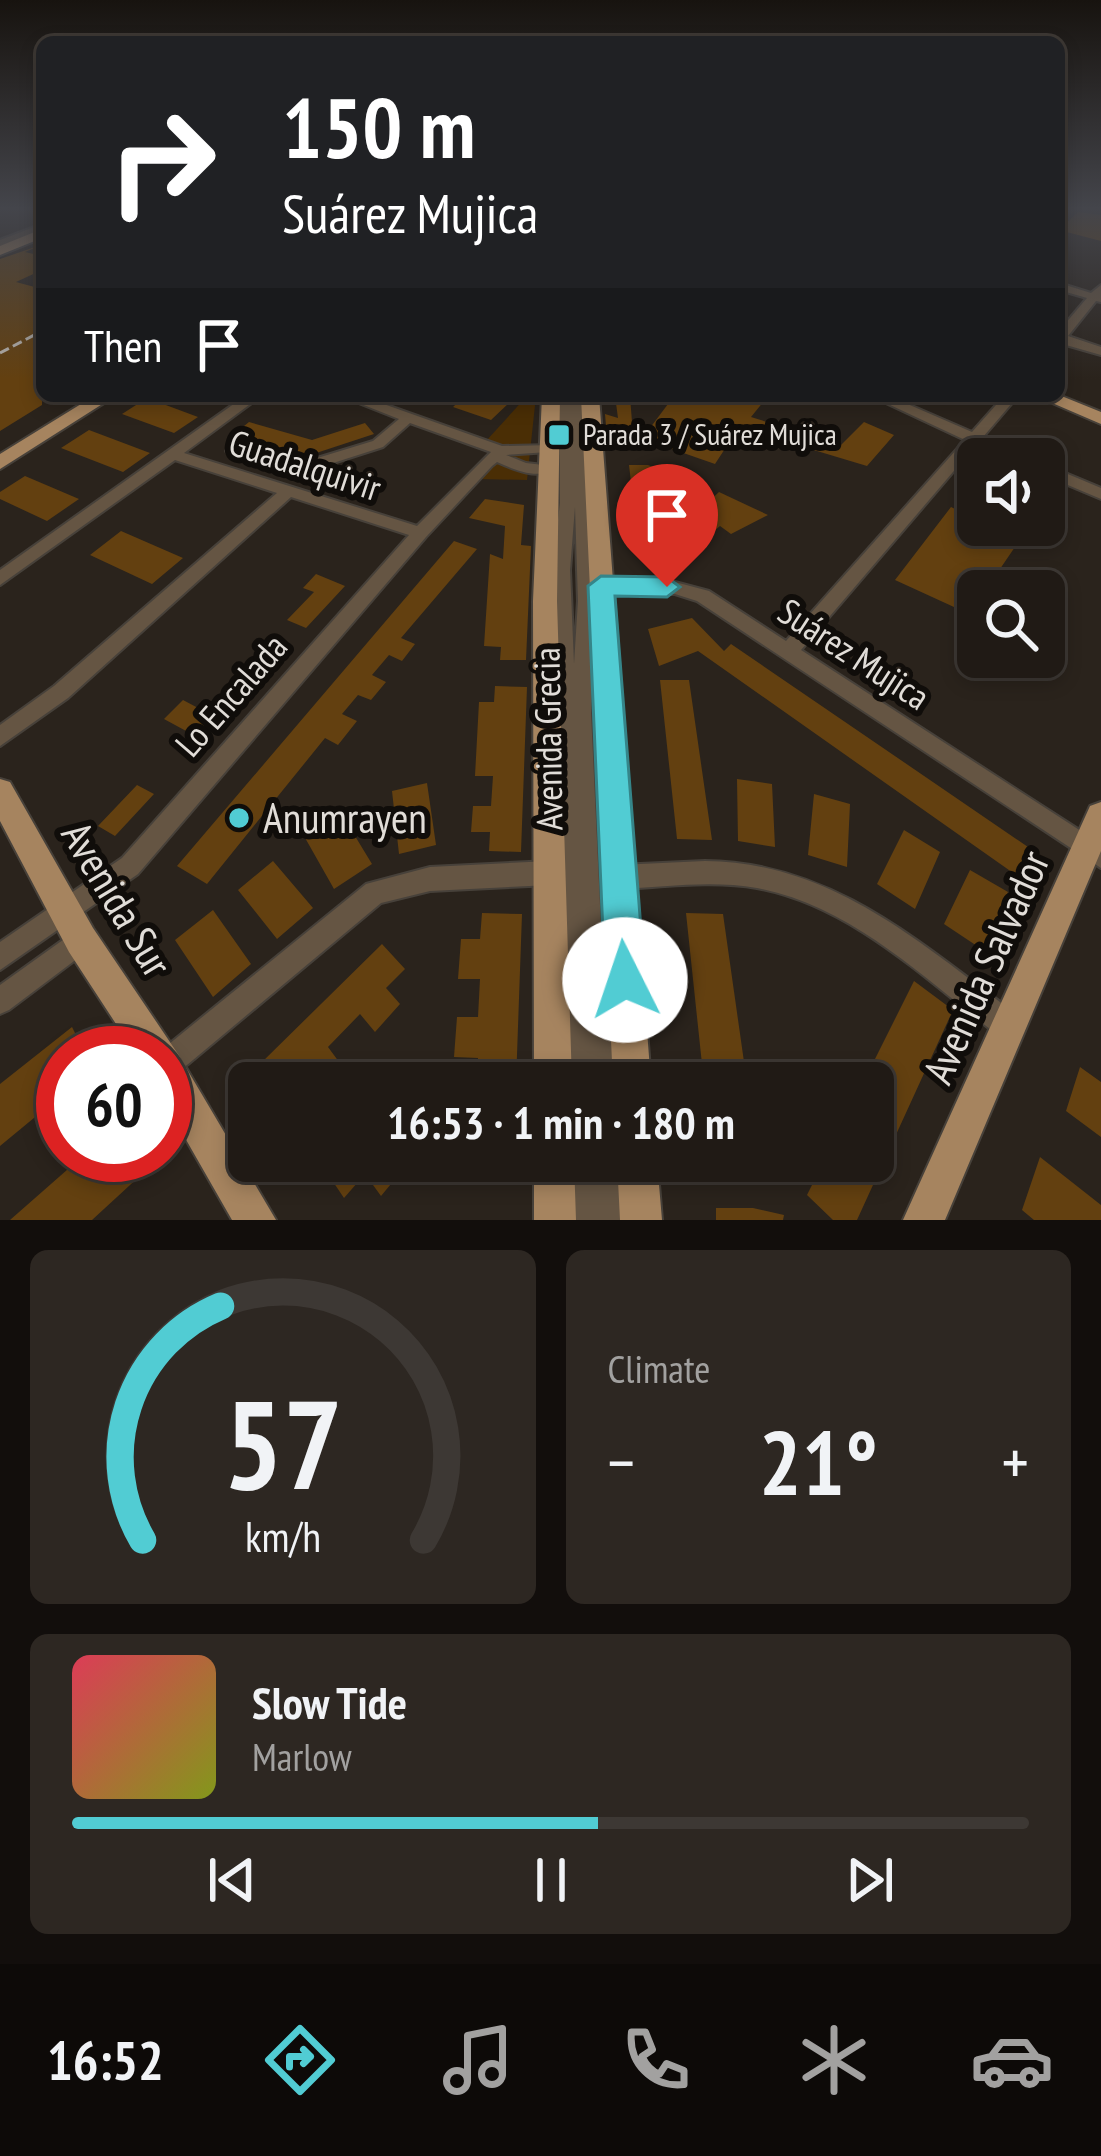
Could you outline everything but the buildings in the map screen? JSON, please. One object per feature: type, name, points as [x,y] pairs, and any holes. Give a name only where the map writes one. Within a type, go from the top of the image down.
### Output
[{"type":"main road","points":[[0,446],[84,402]]},
{"type":"main road","points":[[0,463],[86,402]]},
{"type":"main road","name":"Avenida Grecia","points":[[551,402],[548,458],[574,586],[619,877],[631,1062]]},
{"type":"main road","name":"Avenida Grecia","points":[[553,1062],[550,873],[589,402]]},
{"type":"main road","points":[[1060,402],[1101,418]]},
{"type":"main road","name":"Avenida Sur","points":[[0,792],[74,926],[139,1026]]},
{"type":"main road","name":"Avenida Salvador","points":[[924,1220],[1096,840]]},
{"type":"main road","points":[[192,1112],[255,1220]]},
{"type":"main road","points":[[554,1182],[555,1220]]},
{"type":"main road","points":[[638,1182],[640,1220]]},
{"type":"street","points":[[1065,287],[1099,295],[1065,332]]},
{"type":"street","points":[[1065,340],[1101,351]]},
{"type":"street","points":[[0,579],[246,402]]},
{"type":"street","points":[[365,402],[524,468],[548,458]]},
{"type":"street","points":[[566,402],[589,948],[604,1062]]},
{"type":"street","points":[[579,402],[574,586],[580,1062]]},
{"type":"street","points":[[892,402],[974,438],[1005,402]]},
{"type":"street","points":[[233,451],[302,468],[378,444],[408,418]]},
{"type":"street","name":"Guadalquivir","points":[[172,454],[420,533]]},
{"type":"street","name":"Lo Encalada","points":[[0,1001],[119,877],[420,533],[498,454]]},
{"type":"street","points":[[789,651],[957,458]]},
{"type":"street","points":[[1065,478],[1101,494]]},
{"type":"street","points":[[0,737],[61,692],[289,491]]},
{"type":"street","name":"Suárez Mujica","points":[[574,586],[667,587],[696,593],[1096,840]]},
{"type":"street","points":[[192,1044],[375,893],[408,882],[550,873]]},
{"type":"street","points":[[619,877],[733,874],[805,889],[844,909],[1010,1025]]},
{"type":"street","name":"Lo Encalada","points":[[0,957],[74,926]]},
{"type":"street","points":[[584,1182],[585,1220]]},
{"type":"street","points":[[614,1182],[616,1220]]},
{"type":"shaded area","points":[[522,402],[535,402],[527,480],[479,479],[507,449],[486,441]]},
{"type":"railway","points":[[0,353],[36,334]]},
{"type":"place","name":"Parada 3 / Suárez Mujica","points":[[559,435]]},
{"type":"place","name":"Anumrayen","points":[[239,818]]},
{"type":"route","points":[[625,980],[601,586],[667,587]]}]
